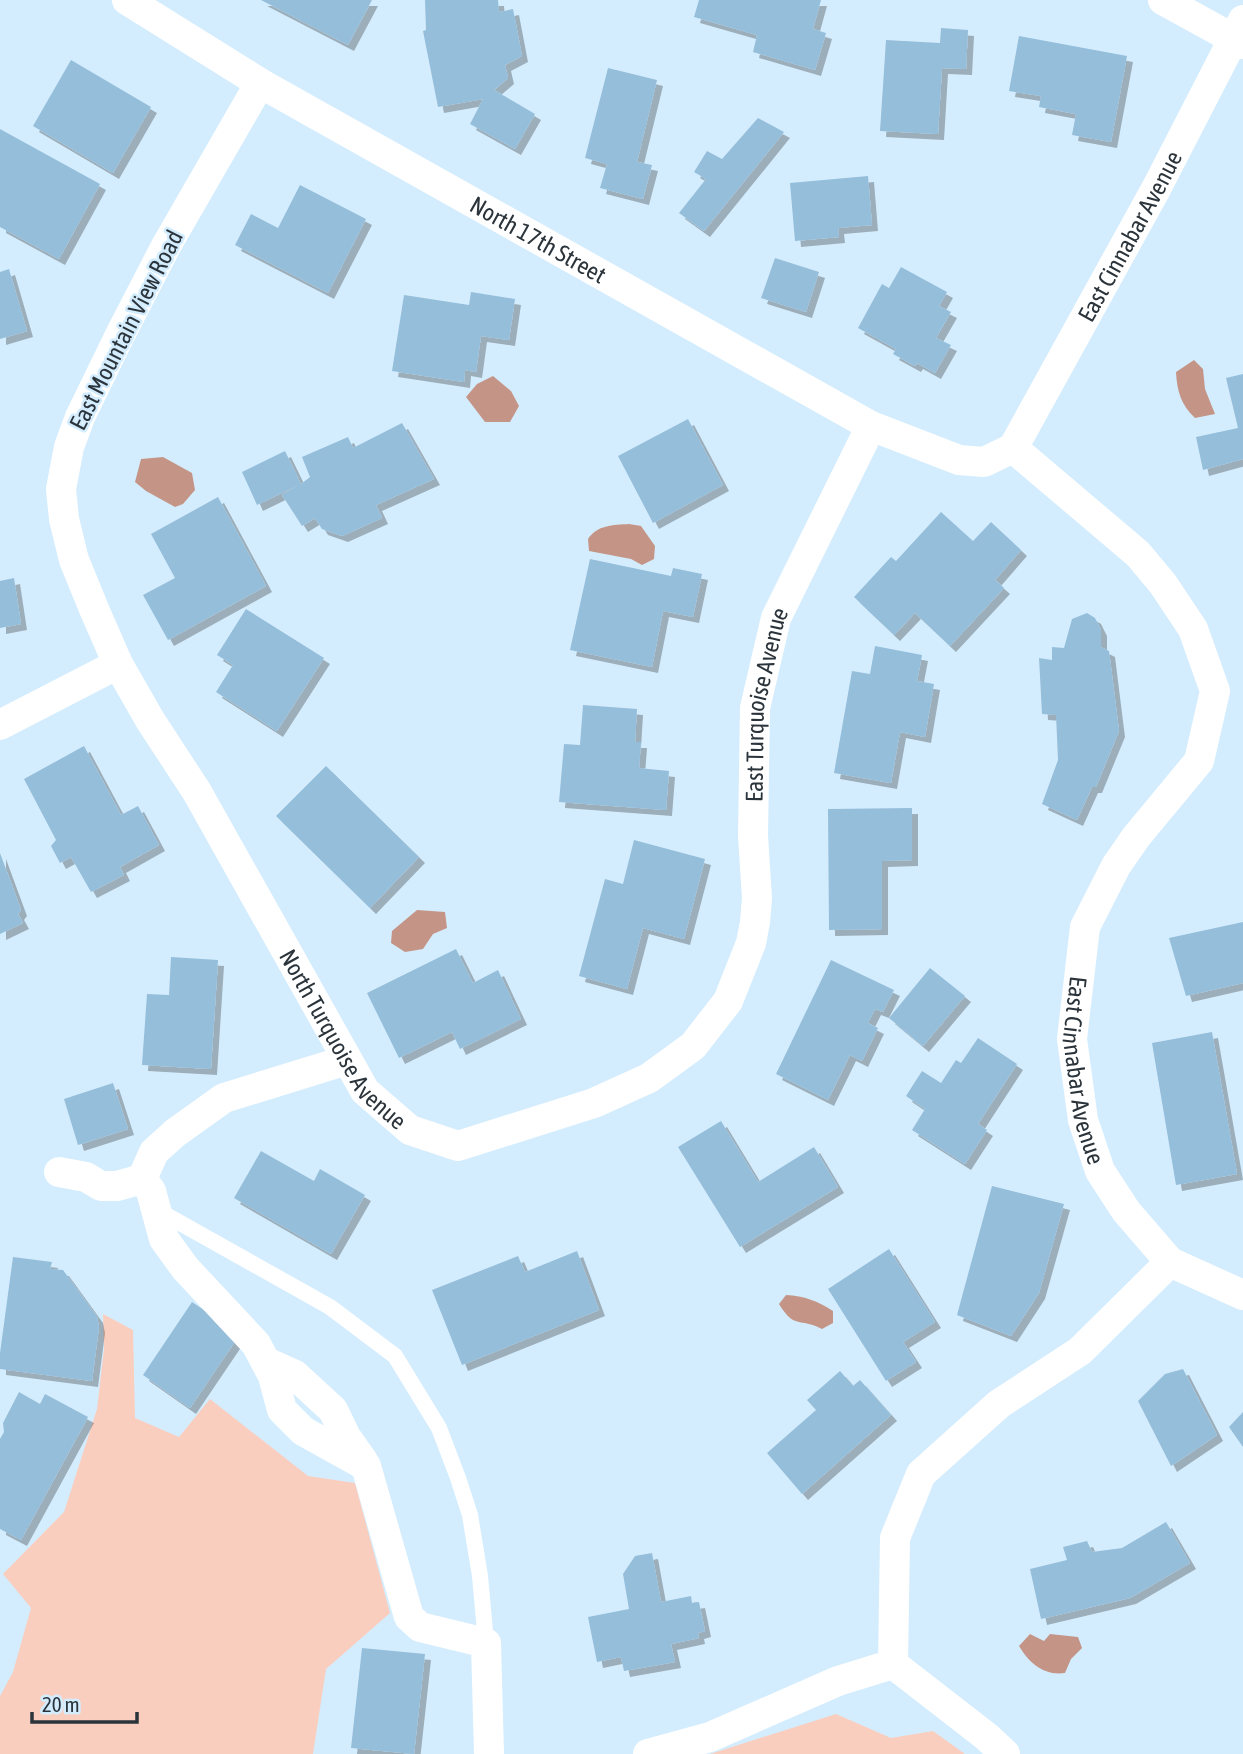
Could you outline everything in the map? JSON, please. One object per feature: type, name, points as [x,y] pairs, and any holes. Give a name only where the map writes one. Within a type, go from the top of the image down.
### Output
[{"type":"street","name":"North 17th Street","points":[[127,0],[260,83],[871,426],[959,460],[984,462],[1013,448]]},
{"type":"street","points":[[1163,0],[1240,34]]},
{"type":"street","name":"East Cinnabar Avenue","points":[[1170,1262],[1126,1211],[1100,1171],[1083,1121],[1072,1039],[1085,927],[1123,856],[1199,761],[1215,691],[1193,629],[1163,584],[1138,554],[1013,448],[1240,34]]},
{"type":"street","name":"East Mountain View Road","points":[[118,664],[74,560],[64,519],[61,489],[69,447],[80,417],[166,246],[260,83]]},
{"type":"street","name":"East Turquoise Avenue","points":[[728,1001],[751,943],[755,922],[755,708],[776,618],[871,426]]},
{"type":"street","points":[[0,725],[118,664]]},
{"type":"street","name":"North Turquoise Avenue","points":[[118,664],[150,720],[197,792],[365,1091],[410,1129],[458,1146],[594,1103],[649,1077],[693,1046],[728,1001]]},
{"type":"street","points":[[142,1179],[154,1152],[174,1133],[224,1098],[347,1060]]},
{"type":"street","points":[[59,1172],[86,1177],[100,1186],[117,1186],[142,1179]]},
{"type":"street","points":[[142,1179],[151,1191],[164,1239],[185,1268],[257,1344],[266,1362],[295,1375],[333,1410],[346,1437],[366,1466],[410,1617],[420,1627],[486,1643],[489,1754]]},
{"type":"street","points":[[892,1664],[895,1538],[921,1474],[999,1404],[1080,1351],[1170,1262],[1243,1295]]},
{"type":"street","points":[[648,1754],[710,1737],[838,1681],[892,1664]]},
{"type":"street","points":[[892,1664],[987,1737],[1004,1754]]},
{"type":"lane","points":[[156,1209],[330,1307],[395,1356],[439,1428],[470,1515],[480,1576],[486,1643]]},
{"type":"shaded area","points":[[1194,360],[1203,369],[1205,389],[1215,414],[1195,418],[1181,397],[1176,372]]},
{"type":"shaded area","points":[[493,376],[511,391],[519,406],[510,422],[485,422],[466,397],[477,384]]},
{"type":"shaded area","points":[[163,457],[192,473],[195,490],[183,504],[175,507],[135,482],[141,459]]},
{"type":"shaded area","points":[[629,524],[641,526],[655,546],[654,559],[642,565],[631,559],[589,551],[588,539],[596,531]]},
{"type":"shaded area","points":[[417,910],[445,912],[447,928],[433,934],[423,949],[405,952],[391,943],[392,931]]},
{"type":"shaded area","points":[[786,1295],[805,1298],[827,1307],[833,1311],[833,1323],[822,1329],[794,1320],[779,1304]]},
{"type":"shaded area","points":[[103,1314],[133,1330],[135,1418],[179,1437],[210,1399],[308,1476],[355,1483],[390,1613],[326,1669],[313,1754],[0,1754],[0,1696],[13,1672],[31,1608],[3,1574],[64,1512],[97,1409],[104,1349]]},
{"type":"shaded area","points":[[1030,1634],[1044,1641],[1050,1634],[1078,1637],[1082,1648],[1071,1659],[1065,1673],[1050,1672],[1032,1663],[1019,1646]]},
{"type":"shaded area","points":[[836,1714],[891,1738],[933,1731],[965,1754],[710,1754]]},
{"type":"building","points":[[261,0],[372,0],[348,45]]},
{"type":"building","points":[[425,0],[498,0],[499,12],[513,9],[522,56],[505,65],[508,78],[494,90],[535,114],[515,149],[470,124],[483,99],[438,107],[423,31],[426,30]]},
{"type":"building","points":[[699,0],[821,0],[813,29],[826,33],[815,70],[753,52],[757,35],[694,17]]},
{"type":"building","points":[[941,28],[968,30],[966,69],[942,68],[938,134],[880,131],[886,40],[940,43]]},
{"type":"building","points":[[1019,36],[1127,56],[1111,142],[1072,135],[1076,114],[1039,107],[1041,96],[1009,91]]},
{"type":"building","points":[[71,60],[151,107],[113,173],[33,126]]},
{"type":"building","points":[[608,68],[657,80],[637,162],[652,165],[643,199],[600,188],[607,164],[585,158]]},
{"type":"building","points":[[758,118],[784,132],[704,231],[679,213],[706,179],[694,172],[707,151],[722,159]]},
{"type":"building","points":[[0,129],[100,184],[59,259],[0,227]]},
{"type":"building","points":[[868,176],[872,225],[838,228],[839,237],[795,241],[790,183]]},
{"type":"building","points":[[300,185],[366,219],[328,293],[235,245],[251,214],[278,228]]},
{"type":"building","points":[[775,258],[819,272],[806,312],[761,298]]},
{"type":"building","points":[[901,267],[947,292],[939,306],[951,312],[936,338],[951,345],[935,373],[893,354],[896,349],[858,328],[882,284],[889,288]]},
{"type":"building","points":[[9,269],[27,331],[0,339],[0,272]]},
{"type":"building","points":[[471,292],[515,299],[509,340],[481,336],[476,372],[465,370],[464,382],[392,371],[404,295],[469,305]]},
{"type":"building","points":[[1243,374],[1243,459],[1203,470],[1196,437],[1238,428],[1226,378]]},
{"type":"building","points":[[688,419],[723,485],[653,523],[618,456]]},
{"type":"building","points":[[402,423],[434,479],[376,505],[382,518],[342,536],[322,529],[315,518],[302,526],[282,495],[298,485],[257,505],[242,472],[285,451],[301,484],[310,477],[302,457],[348,437],[353,448]]},
{"type":"building","points":[[218,497],[266,586],[168,640],[143,595],[175,578],[151,534]]},
{"type":"building","points":[[941,512],[973,541],[991,522],[1021,550],[995,580],[1004,588],[950,646],[915,613],[894,635],[854,597],[891,557],[896,561]]},
{"type":"building","points":[[590,559],[671,576],[673,568],[702,574],[693,617],[663,611],[652,667],[570,650]]},
{"type":"building","points":[[14,578],[21,624],[0,628],[0,581]]},
{"type":"building","points":[[246,609],[324,658],[277,731],[216,692],[233,665],[217,655]]},
{"type":"building","points":[[1087,613],[1095,618],[1101,630],[1101,647],[1109,651],[1119,731],[1096,787],[1092,787],[1077,820],[1042,804],[1058,760],[1056,715],[1042,714],[1039,658],[1052,660],[1052,647],[1064,648],[1072,619]]},
{"type":"building","points":[[875,646],[922,655],[917,681],[934,684],[925,737],[900,732],[891,783],[834,773],[852,671],[870,674]]},
{"type":"building","points":[[583,705],[637,709],[635,742],[641,742],[639,768],[669,771],[666,810],[559,802],[564,744],[580,745]]},
{"type":"building","points":[[84,746],[121,815],[138,806],[159,845],[120,867],[124,875],[91,892],[71,857],[60,863],[51,846],[56,840],[24,779]]},
{"type":"building","points":[[326,766],[419,857],[370,908],[276,816]]},
{"type":"building","points":[[912,808],[912,860],[882,861],[882,929],[829,930],[828,809]]},
{"type":"building","points":[[634,840],[705,859],[684,939],[643,928],[627,989],[579,976],[605,879],[623,884]]},
{"type":"building","points":[[0,853],[21,910],[18,914],[23,923],[0,934]]},
{"type":"building","points":[[1243,922],[1243,983],[1186,996],[1169,938]]},
{"type":"building","points":[[456,949],[473,983],[498,970],[521,1019],[460,1049],[452,1032],[399,1058],[367,993]]},
{"type":"building","points":[[171,957],[218,960],[211,1069],[142,1065],[147,994],[169,995]]},
{"type":"building","points":[[831,960],[894,990],[883,1012],[875,1009],[868,1023],[878,1028],[862,1061],[850,1055],[828,1100],[776,1074]]},
{"type":"building","points":[[930,968],[965,996],[923,1046],[889,1018]]},
{"type":"building","points":[[1212,1032],[1237,1174],[1176,1185],[1152,1043]]},
{"type":"building","points":[[978,1038],[1017,1064],[978,1124],[987,1130],[965,1164],[912,1130],[925,1109],[906,1096],[922,1071],[941,1083],[956,1060],[961,1063]]},
{"type":"building","points":[[113,1083],[128,1129],[78,1145],[64,1099]]},
{"type":"building","points":[[721,1121],[758,1182],[814,1147],[838,1187],[740,1247],[678,1147]]},
{"type":"building","points":[[261,1151],[314,1181],[320,1169],[365,1195],[331,1254],[234,1198]]},
{"type":"building","points":[[992,1186],[1064,1204],[1039,1293],[1011,1336],[957,1315]]},
{"type":"building","points":[[889,1249],[935,1322],[903,1342],[916,1362],[886,1381],[828,1289]]},
{"type":"building","points":[[577,1251],[599,1310],[462,1365],[432,1290],[518,1256],[525,1272]]},
{"type":"building","points":[[13,1257],[52,1262],[50,1269],[63,1270],[97,1317],[99,1327],[92,1381],[0,1369]]},
{"type":"building","points":[[192,1302],[240,1334],[190,1408],[143,1375]]},
{"type":"building","points":[[1183,1369],[1217,1435],[1171,1466],[1138,1401],[1165,1374]]},
{"type":"building","points":[[840,1371],[853,1386],[860,1380],[891,1415],[802,1494],[767,1453],[816,1410],[807,1400]]},
{"type":"building","points":[[19,1392],[40,1404],[45,1394],[88,1417],[21,1540],[0,1529],[0,1439],[4,1432],[3,1423]]},
{"type":"building","points":[[1243,1412],[1243,1447],[1229,1427]]},
{"type":"building","points":[[1166,1522],[1190,1563],[1130,1598],[1041,1619],[1030,1569],[1067,1560],[1063,1547],[1087,1541],[1092,1552],[1122,1548]]},
{"type":"building","points":[[652,1553],[661,1602],[691,1596],[692,1603],[699,1602],[705,1631],[698,1633],[699,1638],[671,1644],[675,1662],[624,1671],[621,1657],[597,1662],[588,1617],[629,1609],[623,1574],[635,1556]]},
{"type":"building","points":[[362,1648],[425,1654],[414,1754],[351,1748]]}]
